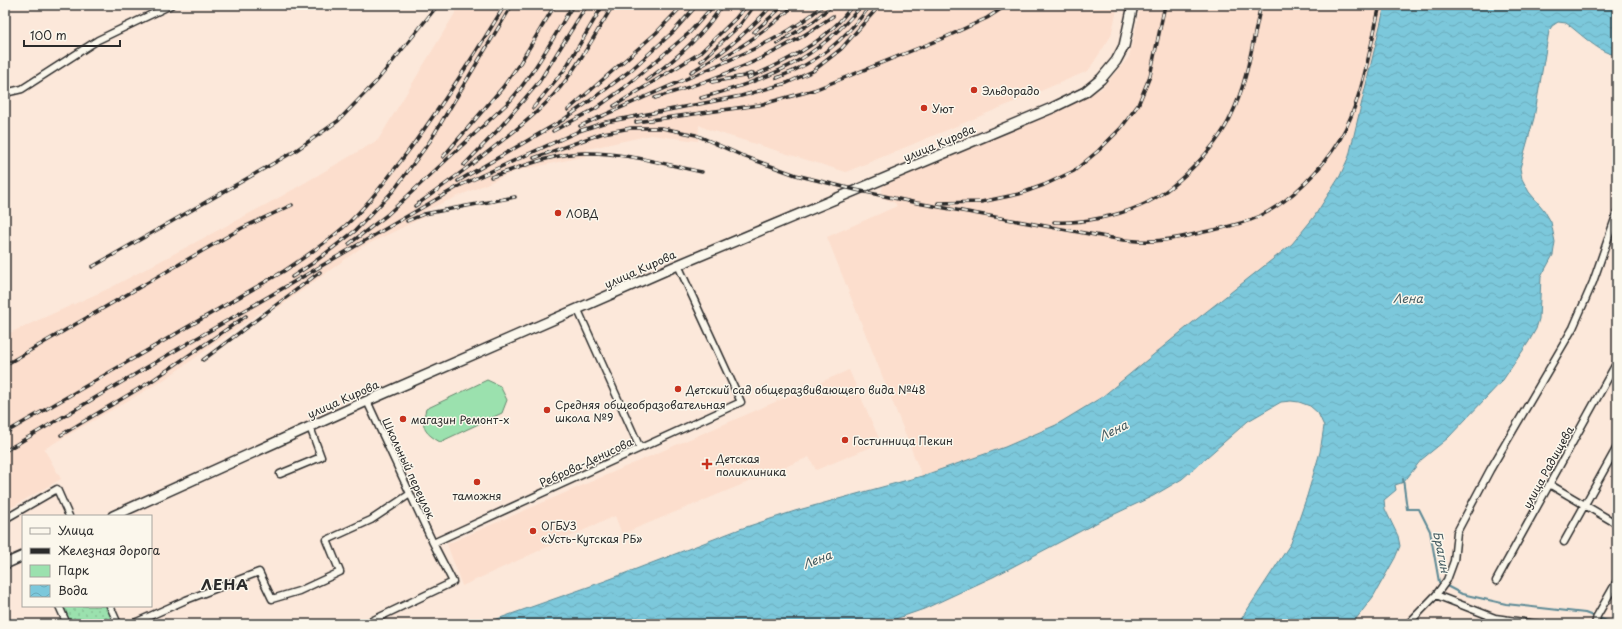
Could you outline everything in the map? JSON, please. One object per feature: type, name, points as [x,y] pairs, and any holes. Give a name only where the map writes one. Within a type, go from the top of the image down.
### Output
[{"type":"main road","name":"улица Кирова","points":[[115,515],[367,401],[678,265],[1040,113],[1085,92],[1101,79],[1116,62],[1124,46],[1133,5]]},
{"type":"main road","points":[[5,563],[22,556]]},
{"type":"street","points":[[5,93],[22,89],[98,40],[171,5]]},
{"type":"street","points":[[1408,624],[1437,593],[1446,580],[1454,561],[1457,532],[1490,470],[1574,328],[1617,213]]},
{"type":"street","name":"Реброва-Денисова","points":[[433,543],[741,402],[678,265]]},
{"type":"street","points":[[578,310],[640,448]]},
{"type":"street","name":"улица Радищева","points":[[1496,581],[1617,364]]},
{"type":"street","name":"Школьный переулок","points":[[367,401],[433,543]]},
{"type":"street","points":[[280,474],[321,457],[310,427]]},
{"type":"street","points":[[1564,542],[1617,447]]},
{"type":"street","points":[[1549,484],[1617,524]]},
{"type":"street","points":[[5,519],[57,490],[69,515]]},
{"type":"street","points":[[132,624],[186,600],[259,572],[272,599],[299,591],[319,582],[340,572],[327,540],[370,520],[410,494]]},
{"type":"street","points":[[365,624],[453,582],[433,543]]},
{"type":"street","points":[[1595,624],[1597,616],[1617,581]]},
{"type":"street","points":[[1437,593],[1495,618],[1537,624]]},
{"type":"street","points":[[60,607],[68,624]]},
{"type":"street","points":[[110,607],[118,624]]},
{"type":"street","points":[[1481,624],[1495,618]]},
{"type":"shaded area","points":[[460,5],[1118,5],[1111,36],[1088,71],[846,172],[707,129],[699,125],[698,141],[651,135],[587,149],[586,156],[516,171],[424,211],[424,217],[362,247],[278,308],[274,303],[162,381],[44,449],[61,479],[5,511],[5,335],[110,288],[282,196],[378,140]]},
{"type":"shaded area","points":[[1141,5],[1385,5],[1349,156],[1340,176],[1314,217],[1292,244],[1102,397],[1056,425],[1005,447],[922,476],[827,237],[897,206],[895,203],[881,197],[883,184],[1101,89],[1129,57]]},
{"type":"shaded area","points":[[849,370],[881,443],[816,470],[809,457],[622,534],[615,516],[462,586],[447,544]]},
{"type":"green space","points":[[487,380],[500,386],[507,400],[502,413],[440,442],[427,432],[424,425],[426,409]]},
{"type":"green space","points":[[62,607],[107,607],[115,624],[70,624]]},
{"type":"water","name":"Лена","points":[[1385,5],[1617,5],[1617,54],[1611,54],[1598,48],[1566,23],[1558,22],[1552,26],[1549,31],[1534,118],[1520,168],[1522,179],[1529,192],[1544,210],[1551,222],[1555,242],[1553,255],[1541,277],[1539,319],[1536,329],[1503,380],[1448,438],[1421,460],[1404,482],[1395,485],[1396,490],[1384,500],[1385,509],[1398,536],[1400,546],[1373,597],[1352,624],[1238,624],[1291,543],[1320,452],[1324,426],[1318,413],[1310,406],[1291,401],[1281,402],[1248,421],[1182,479],[1153,496],[1098,522],[993,577],[924,609],[881,624],[483,624],[605,581],[740,529],[795,511],[922,476],[1005,447],[1056,425],[1102,397],[1292,244],[1314,217],[1340,176],[1349,156]]},
{"type":"waterway","name":"Брагин","points":[[1403,479],[1407,509],[1419,509],[1430,531],[1439,582],[1462,594],[1506,604],[1585,613],[1615,624]]},
{"type":"railway","points":[[92,267],[295,151],[338,121],[376,82],[438,5]]},
{"type":"railway","points":[[5,433],[284,271],[338,232],[353,219],[367,203],[428,124],[455,85],[505,5]]},
{"type":"railway","points":[[292,277],[355,231],[394,190],[430,141],[512,5]]},
{"type":"railway","points":[[443,157],[503,87],[520,63],[555,5]]},
{"type":"railway","points":[[349,244],[387,215],[510,101],[536,67],[573,5]]},
{"type":"railway","points":[[464,165],[497,131],[539,82],[587,5]]},
{"type":"railway","points":[[533,108],[565,69],[603,5]]},
{"type":"railway","points":[[415,206],[492,149],[545,104],[573,71],[613,5]]},
{"type":"railway","points":[[568,110],[656,33],[683,5]]},
{"type":"railway","points":[[458,181],[563,120],[598,95],[631,70],[673,32],[697,5]]},
{"type":"railway","points":[[553,131],[595,109],[624,88],[689,33],[714,5]]},
{"type":"railway","points":[[647,80],[668,64],[698,37],[722,5]]},
{"type":"railway","points":[[614,106],[700,53],[736,18],[747,5]]},
{"type":"railway","points":[[701,61],[739,26],[755,5]]},
{"type":"railway","points":[[691,72],[734,42],[772,5]]},
{"type":"railway","points":[[754,32],[784,5]]},
{"type":"railway","points":[[724,57],[743,46],[778,20],[794,5]]},
{"type":"railway","points":[[580,126],[770,41],[798,25],[823,5]]},
{"type":"railway","points":[[748,78],[783,62],[806,48],[837,24],[853,5]]},
{"type":"railway","points":[[701,98],[749,83],[790,65],[827,41],[862,5]]},
{"type":"railway","points":[[777,78],[806,65],[829,49],[850,30],[871,5]]},
{"type":"railway","points":[[5,451],[461,185],[579,131],[606,122],[741,96],[787,83],[813,71],[841,49],[880,5]]},
{"type":"railway","points":[[636,122],[759,105],[814,90],[946,37],[987,18],[1007,5]]},
{"type":"railway","points":[[938,203],[981,202],[1019,194],[1044,185],[1074,171],[1098,151],[1121,128],[1138,105],[1150,76],[1165,5]]},
{"type":"railway","points":[[1054,222],[1075,222],[1109,216],[1131,210],[1166,191],[1192,168],[1215,142],[1224,129],[1237,103],[1246,76],[1261,5]]},
{"type":"railway","points":[[534,158],[603,133],[631,128],[662,128],[696,135],[743,156],[796,175],[856,190],[917,203],[1123,240],[1147,241],[1178,238],[1233,226],[1260,216],[1283,202],[1315,173],[1332,151],[1348,124],[1360,91],[1380,5]]},
{"type":"railway","points":[[777,44],[814,21],[829,8]]},
{"type":"railway","points":[[655,98],[702,83],[770,54],[792,43],[833,16]]},
{"type":"railway","points":[[712,82],[753,73]]},
{"type":"railway","points":[[491,177],[548,158],[584,153],[628,156],[702,172]]},
{"type":"railway","points":[[407,221],[424,214],[515,197]]},
{"type":"railway","points":[[5,365],[242,228],[292,205]]},
{"type":"railway","points":[[203,360],[320,272]]},
{"type":"railway","points":[[61,435],[150,382],[246,316]]},
{"type":"place","name":"Эльдорадо","points":[[974,90]]},
{"type":"place","name":"Уют","points":[[924,108]]},
{"type":"place","name":"ЛОВД","points":[[558,213]]},
{"type":"place","name":"Детский сад общеразвивающего вида №48","points":[[678,389]]},
{"type":"place","name":"Средняя общеобразовательная школа №9","points":[[547,410]]},
{"type":"place","name":"магазин Ремонт-х","points":[[403,419]]},
{"type":"place","name":"Гостинница Пекин","points":[[845,440]]},
{"type":"place","name":"Детская поликлиника","points":[[707,464]]},
{"type":"place","name":"таможня","points":[[477,482]]},
{"type":"place","name":"ОГБУЗ «Усть-Кутская РБ»","points":[[533,531]]},
{"type":"district","name":"ЛЕНА","points":[[225,583]]}]
